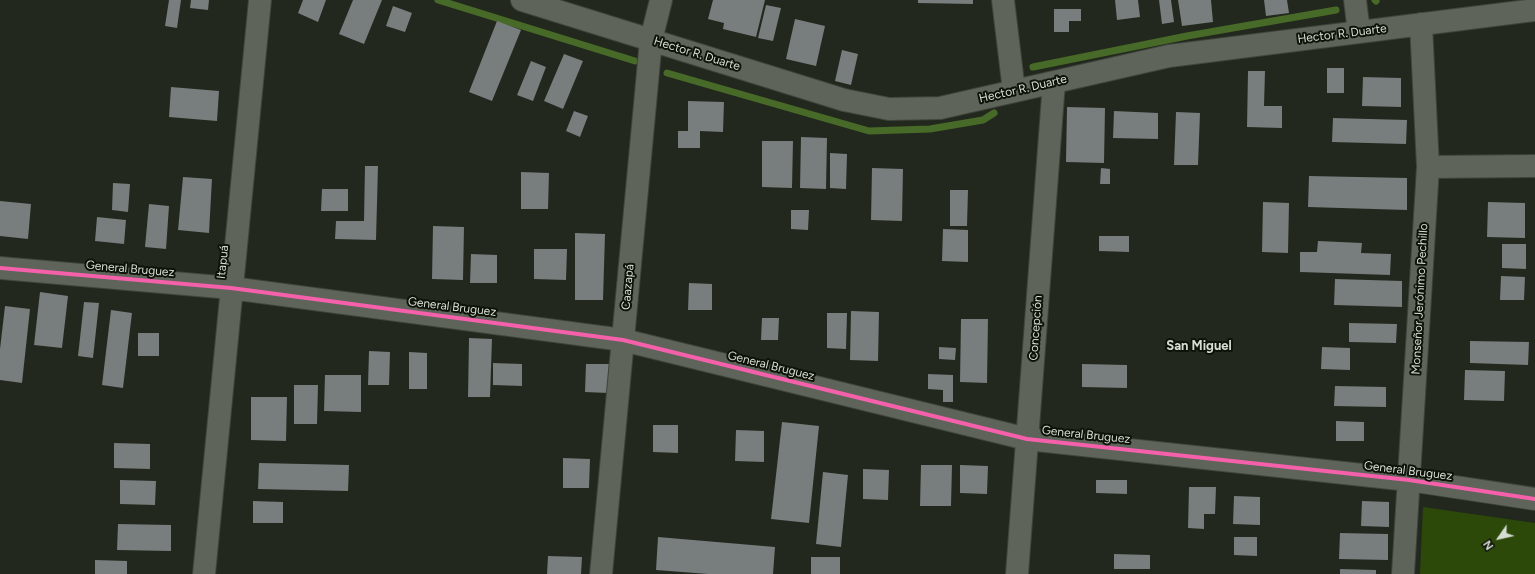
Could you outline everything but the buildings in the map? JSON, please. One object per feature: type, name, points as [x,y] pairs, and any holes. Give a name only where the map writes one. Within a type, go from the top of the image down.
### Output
[{"type":"street","name":"Itapuá","points":[[204,574],[260,0]]},
{"type":"street","name":"Hector R. Duarte","points":[[522,0],[844,100],[888,109],[940,108],[1169,56],[1421,24],[1497,7],[1535,10]]},
{"type":"street","name":"Caazapá","points":[[601,574],[651,40],[661,0]]},
{"type":"street","points":[[1003,0],[1014,92]]},
{"type":"street","points":[[1355,0],[1359,32]]},
{"type":"street","name":"Monseñor Jerónimo Pechillo","points":[[1403,574],[1428,167],[1421,24]]},
{"type":"street","name":"Concepción","points":[[1017,574],[1054,82]]},
{"type":"street","points":[[1428,167],[1535,166]]},
{"type":"street","name":"General Bruguez","points":[[0,268],[231,288],[623,340],[1027,439],[1409,480],[1535,499]]},
{"type":"green space","points":[[1423,507],[1535,523],[1535,574],[1420,574]]},
{"type":"waterway","points":[[438,0],[635,61]]},
{"type":"waterway","points":[[1033,67],[1187,36],[1336,10]]},
{"type":"waterway","points":[[667,73],[869,131],[930,129],[983,120],[994,113]]},
{"type":"cycle path","points":[[0,268],[231,288],[623,340],[1027,439],[1409,480],[1535,499]]},
{"type":"district","name":"San Miguel","points":[[1199,346]]}]
